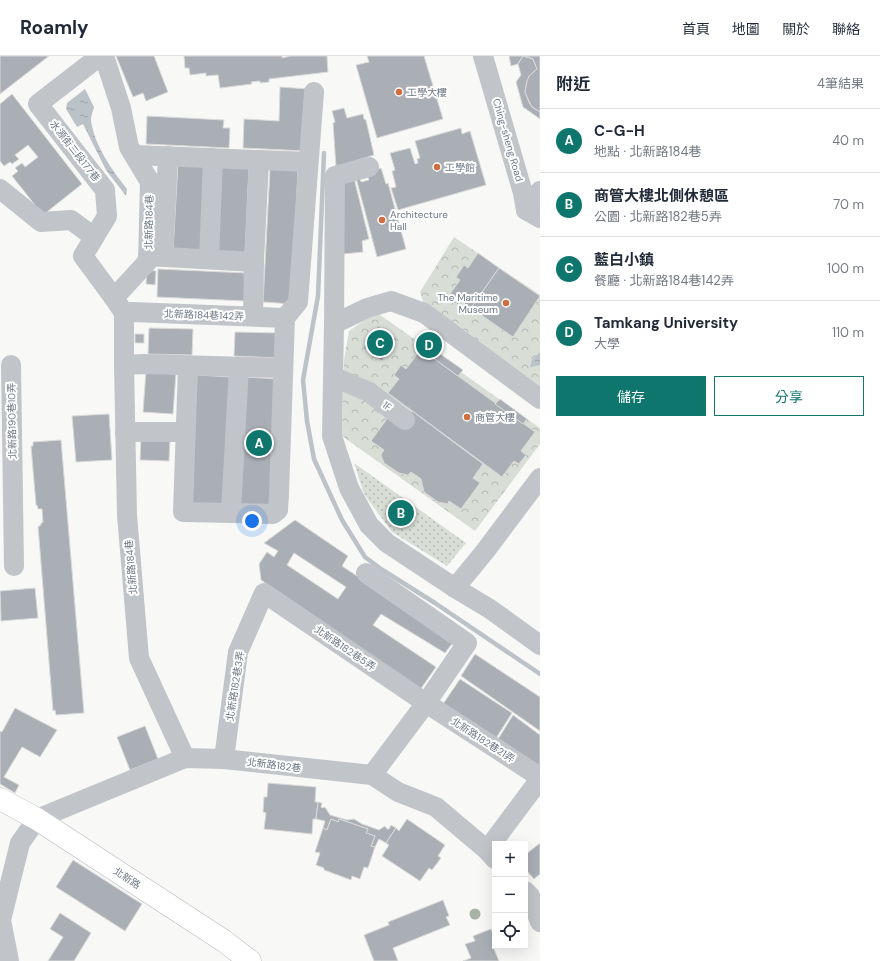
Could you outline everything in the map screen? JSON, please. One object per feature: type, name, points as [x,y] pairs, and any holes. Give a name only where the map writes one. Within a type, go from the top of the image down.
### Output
[{"type":"main road","name":"北新路","points":[[0,799],[37,819],[224,940],[250,961]]},
{"type":"street","name":"水源街二段177巷","points":[[94,237],[107,216],[105,190],[38,104],[100,56]]},
{"type":"street","points":[[104,56],[121,108],[130,147],[134,155],[308,162]]},
{"type":"street","name":"Ching-sheng Road","points":[[483,56],[523,193],[533,214]]},
{"type":"street","points":[[188,366],[183,512],[273,514],[278,510],[285,318],[298,302],[314,92]]},
{"type":"street","name":"北新路184巷","points":[[134,155],[150,182],[156,256],[148,261],[119,306],[124,365],[127,515],[139,658],[185,758]]},
{"type":"street","points":[[168,156],[156,256],[254,262]]},
{"type":"street","points":[[209,259],[213,158]]},
{"type":"street","points":[[253,316],[259,160]]},
{"type":"street","points":[[369,167],[335,176],[334,377],[332,436],[349,488],[369,525],[387,543],[455,588],[490,609],[540,645]]},
{"type":"street","points":[[0,188],[41,222],[71,220],[94,237],[83,256],[119,306]]},
{"type":"street","points":[[533,214],[540,191]]},
{"type":"street","points":[[334,324],[367,308],[391,301],[424,313],[540,399]]},
{"type":"street","name":"北新路184巷142弄","points":[[119,306],[132,312],[285,318]]},
{"type":"street","name":"北新路190巷10弄","points":[[11,365],[6,477],[14,566]]},
{"type":"street","points":[[124,365],[283,368]]},
{"type":"street","points":[[231,513],[239,367]]},
{"type":"street","name":"1F","points":[[334,377],[369,392],[405,420]]},
{"type":"street","points":[[125,432],[185,432]]},
{"type":"street","points":[[455,588],[486,550],[540,478]]},
{"type":"street","points":[[366,574],[467,643],[426,704],[372,776]]},
{"type":"street","name":"北新路182巷5弄","points":[[264,593],[426,704]]},
{"type":"street","name":"北新路182巷3弄","points":[[224,759],[238,652],[264,593]]},
{"type":"street","name":"北新路182巷21弄","points":[[426,704],[540,778]]},
{"type":"street","name":"北新路182巷","points":[[37,819],[185,758],[224,759],[372,776],[398,792],[436,807],[491,855]]},
{"type":"street","points":[[491,855],[540,778]]},
{"type":"street","points":[[9,961],[1,920],[5,882],[20,843],[37,819]]},
{"type":"street","points":[[528,894],[540,922]]},
{"type":"green space","points":[[454,237],[540,295],[540,390],[423,302],[420,292]]},
{"type":"green space","points":[[376,312],[540,428],[540,444],[475,531],[342,436],[344,360],[349,331]]},
{"type":"green space","points":[[354,463],[466,543],[447,566],[392,532],[364,494]]},
{"type":"water","points":[[85,89],[94,107],[91,120],[96,139],[104,157],[127,189],[126,196],[106,170],[83,124],[77,127],[66,109],[67,103]]},
{"type":"water","points":[[540,352],[540,365],[530,367],[532,360]]},
{"type":"building","points":[[0,56],[49,56],[0,94]]},
{"type":"building","points":[[116,56],[154,56],[168,92],[146,101],[143,93],[133,97]]},
{"type":"building","points":[[184,56],[282,56],[282,58],[290,56],[327,56],[328,72],[269,79],[269,82],[251,82],[252,84],[220,88],[218,75],[206,76],[206,73],[190,75],[189,68],[185,68]]},
{"type":"building","name":"工學大樓","points":[[367,56],[424,56],[443,119],[377,138],[356,65],[369,62]]},
{"type":"building","points":[[509,56],[523,56],[518,64],[511,66]]},
{"type":"building","points":[[523,56],[533,59],[537,69],[529,76],[525,92],[532,107],[540,112],[540,119],[523,107],[516,82],[521,75],[518,64]]},
{"type":"building","points":[[525,56],[540,56],[540,112],[532,107],[525,92],[529,76],[537,69],[533,59]]},
{"type":"building","points":[[280,87],[308,89],[305,151],[243,148],[244,119],[279,121]]},
{"type":"building","points":[[12,94],[82,184],[43,215],[12,176],[18,171],[15,168],[22,163],[25,167],[38,157],[28,145],[15,155],[19,159],[12,164],[10,162],[4,166],[0,161],[0,104]]},
{"type":"building","points":[[344,108],[347,118],[363,114],[364,119],[366,120],[374,155],[336,167],[333,123],[335,122],[332,111]]},
{"type":"building","points":[[147,116],[224,120],[223,128],[230,128],[229,148],[146,144]]},
{"type":"building","name":"工學館","points":[[461,128],[462,134],[470,131],[486,185],[398,210],[391,188],[396,187],[392,171],[395,170],[390,153],[410,148],[415,164],[418,163],[417,159],[420,158],[415,141]]},
{"type":"building","points":[[178,163],[206,165],[201,253],[173,251]]},
{"type":"building","points":[[221,166],[249,167],[245,255],[217,254]]},
{"type":"building","name":"Architecture Hall","points":[[381,168],[386,184],[388,183],[406,249],[377,257],[356,178],[359,177],[361,182],[369,180],[366,172]]},
{"type":"building","points":[[270,169],[298,170],[292,304],[263,302]]},
{"type":"building","points":[[354,178],[369,239],[362,241],[363,252],[343,254],[342,180]]},
{"type":"building","points":[[478,253],[499,268],[471,308],[450,294],[460,280],[456,277],[464,265],[468,268]]},
{"type":"building","name":"The Maritime Museum","points":[[499,268],[540,296],[513,337],[471,308]]},
{"type":"building","points":[[158,269],[247,273],[246,301],[157,297]]},
{"type":"building","points":[[147,270],[156,271],[155,285],[146,284]]},
{"type":"building","points":[[378,326],[397,339],[382,361],[363,348]]},
{"type":"building","points":[[149,328],[193,329],[192,355],[148,354]]},
{"type":"building","points":[[235,332],[278,333],[277,358],[234,356]]},
{"type":"building","points":[[135,334],[144,334],[144,343],[135,343]]},
{"type":"building","name":"商管大樓","points":[[421,349],[535,432],[521,451],[526,455],[519,464],[514,461],[502,477],[388,393],[399,379],[394,375],[401,365],[406,369]]},
{"type":"building","points":[[436,351],[463,370],[458,376],[432,357]]},
{"type":"building","points":[[146,371],[176,373],[173,414],[143,412]]},
{"type":"building","points":[[197,375],[231,377],[226,507],[191,505]]},
{"type":"building","points":[[244,377],[280,379],[274,509],[239,507]]},
{"type":"building","points":[[500,399],[527,419],[523,424],[495,404]]},
{"type":"building","name":"商管大樓","points":[[412,411],[483,464],[473,478],[480,483],[461,509],[449,501],[448,504],[438,502],[424,492],[421,479],[411,472],[408,475],[399,473],[384,463],[381,455],[384,450],[371,441],[389,416],[401,425]]},
{"type":"building","points":[[109,414],[112,460],[76,462],[72,416]]},
{"type":"building","points":[[141,438],[170,439],[169,461],[140,460]]},
{"type":"building","points":[[61,440],[84,713],[56,715],[55,710],[53,711],[38,526],[40,526],[42,522],[43,523],[42,509],[38,509],[36,505],[31,446],[33,446],[33,442]]},
{"type":"building","points":[[295,520],[348,556],[342,566],[454,641],[445,653],[381,614],[373,625],[436,667],[420,690],[261,580],[259,564],[267,552],[274,557],[278,551],[264,543]],"holes":[[[294,553],[346,587],[338,599],[287,565]]]},
{"type":"building","points":[[35,588],[38,618],[1,621],[0,591]]},
{"type":"building","points":[[475,654],[540,697],[540,731],[461,676]]},
{"type":"building","points":[[460,679],[512,713],[493,743],[441,707]]},
{"type":"building","points":[[15,708],[57,730],[40,757],[22,747],[4,777],[19,785],[15,793],[0,784],[0,731],[2,732]]},
{"type":"building","points":[[513,715],[540,735],[540,776],[495,744]]},
{"type":"building","points":[[145,726],[158,759],[130,770],[117,737]]},
{"type":"building","points":[[268,783],[316,787],[315,802],[318,802],[316,819],[313,819],[312,834],[264,829],[266,813],[263,812],[264,797],[267,797]]},
{"type":"building","points":[[318,802],[322,803],[321,807],[325,807],[330,815],[347,820],[354,819],[362,824],[379,830],[385,826],[389,829],[391,825],[396,828],[386,843],[379,839],[375,847],[371,846],[375,836],[366,833],[368,829],[339,819],[338,822],[331,819],[327,830],[323,828],[325,821],[316,819]]},
{"type":"building","points":[[331,819],[338,822],[339,819],[368,829],[366,833],[375,836],[371,846],[375,847],[368,868],[364,867],[360,879],[352,876],[351,880],[324,870],[324,868],[316,865],[320,853],[315,852],[323,828],[327,830]]},
{"type":"building","points":[[407,819],[445,845],[438,856],[441,858],[432,870],[429,868],[420,881],[382,856],[389,845],[386,843],[396,828],[399,831]]},
{"type":"building","points":[[540,843],[540,874],[534,879],[528,872],[528,853]]},
{"type":"building","points":[[73,860],[142,904],[125,931],[56,887]]},
{"type":"building","points":[[443,900],[449,916],[446,917],[450,925],[393,948],[398,961],[374,961],[364,935],[389,925],[388,922]]},
{"type":"building","points":[[60,913],[91,933],[74,961],[48,961],[63,937],[50,929]]},
{"type":"building","points":[[491,929],[492,949],[494,949],[499,961],[463,961],[471,958],[465,944],[475,941],[473,936]]},
{"type":"waterway","points":[[324,153],[318,296],[303,380],[307,421],[314,459],[342,520],[365,557],[540,674]]},
{"type":"place","name":"工學大樓","points":[[399,92]]},
{"type":"place","name":"工學館","points":[[437,167]]},
{"type":"place","name":"Architecture Hall","points":[[382,220]]},
{"type":"place","name":"The Maritime Museum","points":[[506,303]]},
{"type":"place","name":"藍白小鎮","points":[[380,343]]},
{"type":"place","name":"Tamkang University","points":[[429,345]]},
{"type":"place","name":"商管大樓","points":[[467,417]]},
{"type":"place","name":"C-G-H","points":[[259,443]]},
{"type":"place","name":"商管大樓北側休憩區","points":[[401,513]]}]
